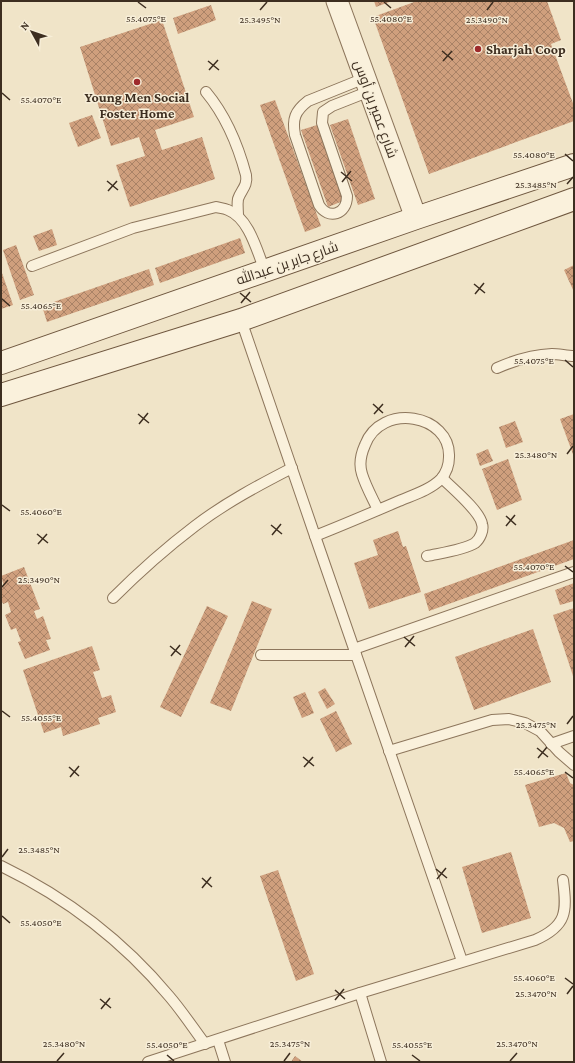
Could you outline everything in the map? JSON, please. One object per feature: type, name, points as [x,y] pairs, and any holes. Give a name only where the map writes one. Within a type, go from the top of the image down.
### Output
[{"type":"street","name":"شارع عمير بن أوس","points":[[337,1],[416,218]]},
{"type":"street","name":"شارع جابر بن عبدالله","points":[[1,363],[416,218],[574,165]]},
{"type":"street","points":[[471,236],[502,216],[530,205],[536,201],[540,195],[540,187],[536,181],[531,179]]},
{"type":"street","points":[[1,395],[241,320],[574,199]]},
{"type":"lane","points":[[323,112],[322,123],[347,196],[347,201],[343,210],[334,214],[325,212],[318,205],[295,135],[293,126],[295,116],[300,107],[308,101],[367,84]]},
{"type":"lane","points":[[323,112],[367,84]]},
{"type":"lane","points":[[206,92],[222,114],[229,127],[246,175],[246,186],[239,198],[237,207],[238,216]]},
{"type":"lane","points":[[308,101],[323,112]]},
{"type":"lane","points":[[32,266],[133,228],[204,210],[222,208],[238,216],[246,225],[265,271]]},
{"type":"lane","points":[[241,320],[462,961]]},
{"type":"lane","points":[[498,368],[515,360],[534,356],[552,354],[574,356]]},
{"type":"lane","points":[[315,536],[378,510],[431,488],[442,478],[449,464],[450,448],[441,433],[427,422],[411,417],[394,419],[378,427],[367,440],[361,456],[361,473],[378,510]]},
{"type":"lane","points":[[113,598],[153,560],[196,525],[243,494],[292,468]]},
{"type":"lane","points":[[428,556],[476,542],[481,534],[483,524],[478,515],[442,478]]},
{"type":"lane","points":[[261,654],[355,652],[574,572]]},
{"type":"lane","points":[[389,751],[492,720],[509,719],[525,722],[540,731],[551,744],[574,765]]},
{"type":"lane","points":[[551,744],[574,736]]},
{"type":"lane","points":[[1,866],[28,880],[80,912],[127,951],[169,996],[205,1044]]},
{"type":"lane","points":[[148,1062],[360,993],[535,940],[558,926],[564,914],[570,899],[563,880]]},
{"type":"lane","points":[[360,993],[381,1062]]},
{"type":"lane","points":[[218,1040],[225,1062]]},
{"type":"building","points":[[374,1],[392,1],[376,7]]},
{"type":"building","points":[[417,1],[547,1],[561,40],[551,44],[574,106],[574,121],[429,174],[373,17]]},
{"type":"building","points":[[211,5],[216,20],[178,34],[173,18]]},
{"type":"building","name":"Young Men Social Foster Home","points":[[162,20],[194,117],[155,130],[162,150],[202,137],[215,179],[130,207],[116,165],[145,156],[139,137],[111,146],[80,47]]},
{"type":"building","points":[[275,100],[321,226],[305,232],[260,105]]},
{"type":"building","points":[[92,115],[101,138],[78,147],[69,123]]},
{"type":"building","points":[[348,119],[375,199],[358,205],[330,125]]},
{"type":"building","points":[[317,125],[343,201],[328,207],[301,130]]},
{"type":"building","points":[[52,229],[57,245],[39,251],[33,236]]},
{"type":"building","points":[[240,238],[245,253],[160,283],[155,268]]},
{"type":"building","points":[[16,245],[34,295],[20,300],[3,250]]},
{"type":"building","points":[[574,265],[574,292],[564,270]]},
{"type":"building","points":[[149,269],[154,285],[47,322],[42,306]]},
{"type":"building","points":[[1,270],[13,305],[1,309]]},
{"type":"building","points":[[574,414],[574,457],[560,419]]},
{"type":"building","points":[[515,421],[523,442],[506,448],[499,427]]},
{"type":"building","points":[[488,449],[493,461],[480,466],[476,454]]},
{"type":"building","points":[[508,459],[522,500],[497,510],[482,469]]},
{"type":"building","points":[[398,531],[403,547],[406,546],[421,592],[369,609],[354,563],[378,555],[373,540]]},
{"type":"building","points":[[574,540],[574,559],[429,611],[424,594]]},
{"type":"building","points":[[24,567],[40,609],[34,611],[37,619],[43,616],[51,639],[46,640],[50,650],[25,659],[18,642],[21,641],[16,628],[11,630],[5,615],[11,612],[8,602],[3,604],[1,599],[1,588],[4,586],[1,576]]},
{"type":"building","points":[[574,583],[574,601],[560,605],[555,590]]},
{"type":"building","points":[[252,601],[272,609],[231,711],[210,703]]},
{"type":"building","points":[[207,606],[228,616],[181,717],[160,707]]},
{"type":"building","points":[[574,608],[574,679],[553,615]]},
{"type":"building","points":[[533,629],[551,682],[474,710],[455,657]]},
{"type":"building","points":[[92,646],[100,670],[93,672],[102,698],[111,695],[116,712],[98,718],[100,724],[63,736],[61,727],[44,733],[23,670]]},
{"type":"building","points":[[325,688],[335,704],[327,709],[318,692]]},
{"type":"building","points":[[305,692],[314,713],[302,718],[293,697]]},
{"type":"building","points":[[336,711],[352,744],[336,752],[320,719]]},
{"type":"building","points":[[566,773],[570,783],[574,785],[574,841],[570,842],[564,828],[554,823],[539,827],[525,785]]},
{"type":"building","points":[[511,852],[531,918],[482,933],[462,867]]},
{"type":"building","points":[[278,870],[314,974],[296,981],[260,876]]},
{"type":"building","points":[[295,1056],[303,1062],[291,1062]]},
{"type":"place","name":"Sharjah Coop","points":[[478,49]]},
{"type":"place","name":"Young Men Social Foster Home","points":[[137,82]]}]
